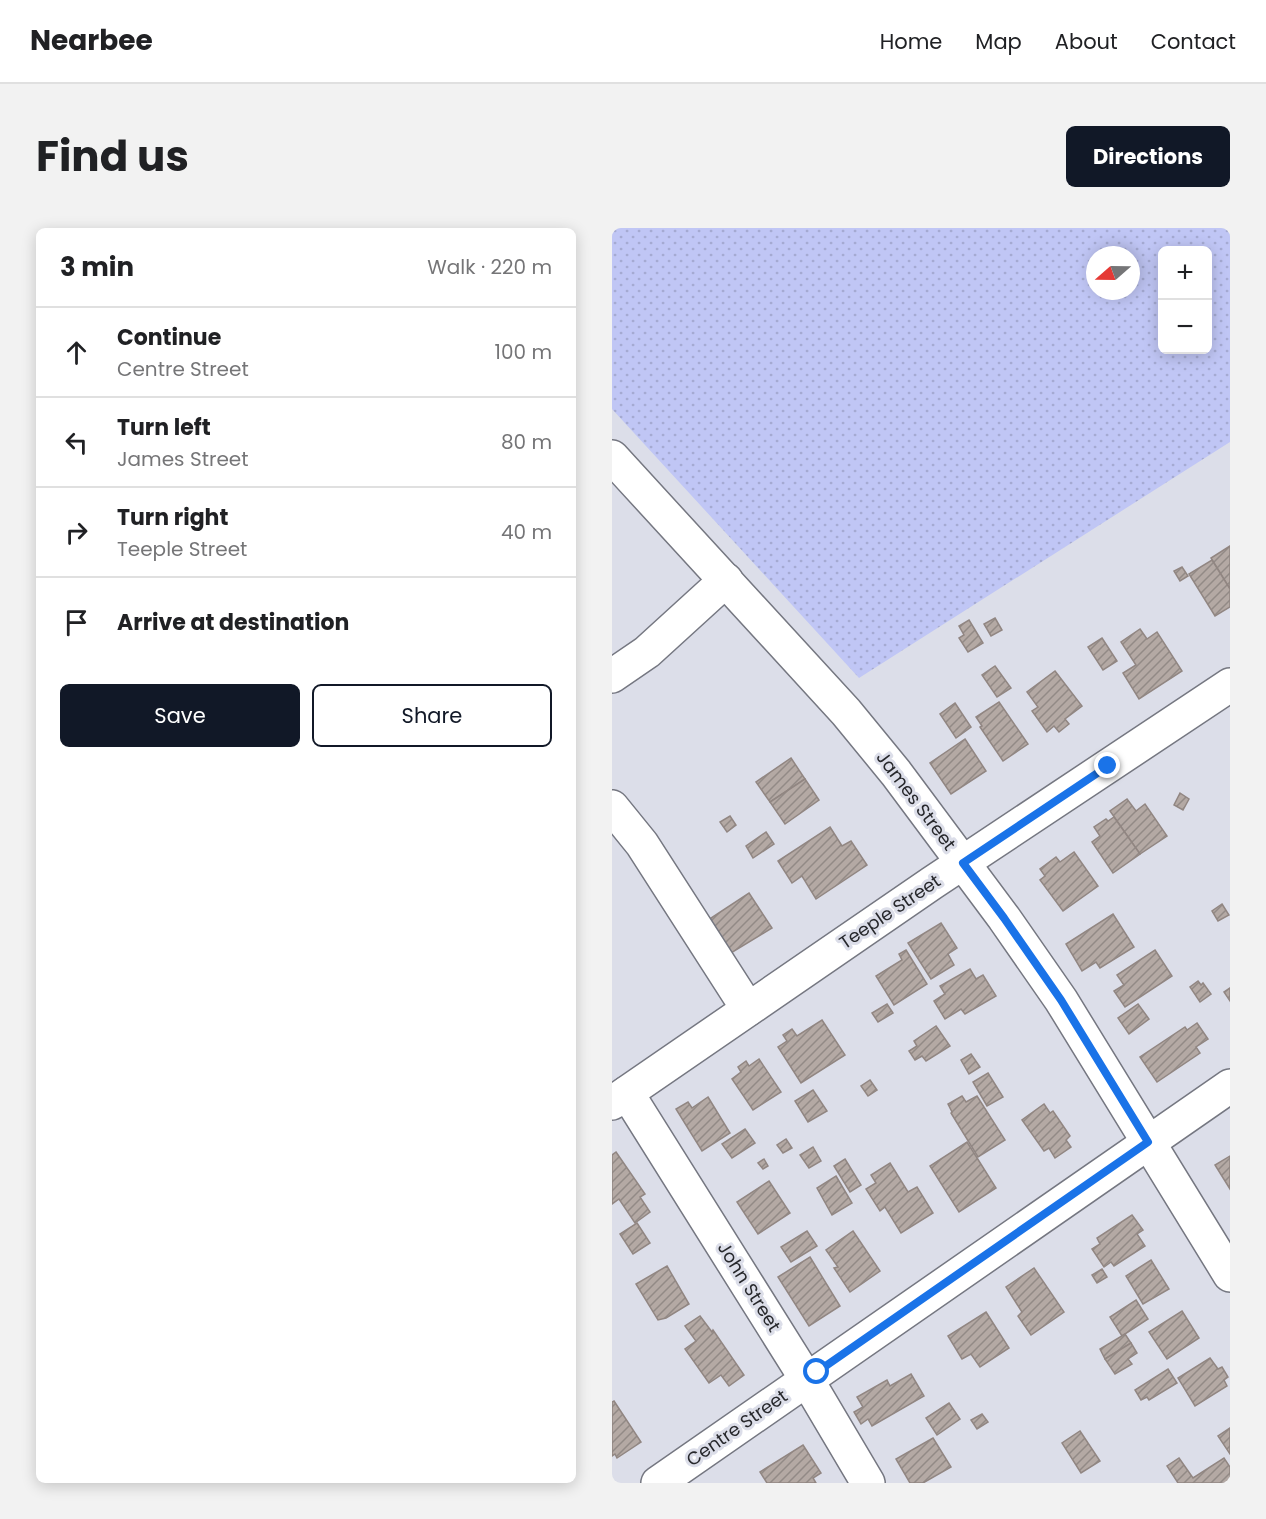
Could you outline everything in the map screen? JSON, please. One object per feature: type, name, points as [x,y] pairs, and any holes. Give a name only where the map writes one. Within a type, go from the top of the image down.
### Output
[{"type":"street","name":"James Street","points":[[612,457],[846,712],[896,773],[1004,918],[1061,1000],[1230,1275]]},
{"type":"street","points":[[612,676],[646,652],[726,580]]},
{"type":"street","name":"Teeple Street","points":[[620,1098],[963,863],[1230,685]]},
{"type":"street","points":[[612,807],[642,844],[748,1009]]},
{"type":"street","name":"Centre Street","points":[[658,1483],[1230,1086]]},
{"type":"street","name":"John Street","points":[[620,1098],[807,1380],[867,1483]]},
{"type":"shaded area","points":[[612,228],[1230,228],[1230,442],[859,678],[612,409]]},
{"type":"building","points":[[1230,546],[1230,589],[1211,558]]},
{"type":"building","points":[[1212,560],[1230,589],[1230,607],[1215,616],[1189,574]]},
{"type":"building","points":[[1182,567],[1188,576],[1180,581],[1174,571]]},
{"type":"building","points":[[995,618],[1002,630],[991,636],[984,624]]},
{"type":"building","points":[[969,620],[983,643],[968,652],[959,638],[964,635],[959,626]]},
{"type":"building","points":[[1140,629],[1147,639],[1157,632],[1182,671],[1139,699],[1123,673],[1136,665],[1121,642]]},
{"type":"building","points":[[1102,638],[1117,661],[1103,670],[1088,647]]},
{"type":"building","points":[[995,666],[1011,688],[997,697],[982,675]]},
{"type":"building","points":[[1055,671],[1082,706],[1065,719],[1069,724],[1059,732],[1054,726],[1047,732],[1032,711],[1038,707],[1027,692]]},
{"type":"building","points":[[999,702],[1028,744],[1003,761],[980,727],[982,726],[976,717]]},
{"type":"building","points":[[955,703],[971,727],[956,738],[940,714]]},
{"type":"building","points":[[965,739],[986,771],[951,794],[930,763]]},
{"type":"building","points":[[791,758],[805,779],[770,802],[756,782]]},
{"type":"building","points":[[805,779],[819,800],[785,824],[770,802]]},
{"type":"building","points":[[1180,793],[1189,799],[1183,810],[1174,805]]},
{"type":"building","points":[[1127,799],[1136,811],[1145,804],[1167,836],[1140,854],[1110,811]]},
{"type":"building","points":[[730,816],[736,825],[727,832],[720,822]]},
{"type":"building","points":[[1114,817],[1140,854],[1113,873],[1092,842],[1100,836],[1094,827]]},
{"type":"building","points":[[830,827],[842,846],[851,841],[867,865],[816,899],[802,876],[792,883],[778,861]]},
{"type":"building","points":[[766,832],[774,844],[753,858],[746,846]]},
{"type":"building","points":[[1074,852],[1098,886],[1063,911],[1040,880],[1045,876],[1040,869],[1056,857],[1060,862]]},
{"type":"building","points":[[749,893],[772,928],[726,956],[705,922]]},
{"type":"building","points":[[1222,904],[1229,915],[1218,921],[1212,911]]},
{"type":"building","points":[[1113,914],[1134,947],[1100,968],[1096,962],[1082,971],[1066,944]]},
{"type":"building","points":[[941,923],[957,948],[948,954],[954,965],[931,979],[908,943]]},
{"type":"building","points":[[906,950],[927,984],[894,1005],[876,976],[902,960],[899,954]]},
{"type":"building","points":[[1155,950],[1172,976],[1125,1007],[1114,991],[1124,985],[1117,975]]},
{"type":"building","points":[[970,969],[976,979],[983,975],[996,996],[965,1014],[961,1009],[945,1019],[934,1001],[945,994],[940,986]]},
{"type":"building","points":[[1198,981],[1201,985],[1203,983],[1211,994],[1200,1002],[1190,987]]},
{"type":"building","points":[[1230,988],[1230,1001],[1224,992]]},
{"type":"building","points":[[887,1004],[893,1013],[878,1022],[872,1013]]},
{"type":"building","points":[[1138,1004],[1149,1019],[1129,1034],[1118,1018]]},
{"type":"building","points":[[822,1020],[845,1055],[801,1083],[778,1047],[787,1041],[783,1035],[792,1029],[797,1036]]},
{"type":"building","points":[[1197,1023],[1208,1039],[1196,1047],[1200,1053],[1157,1082],[1140,1057],[1185,1027],[1187,1030]]},
{"type":"building","points":[[936,1026],[950,1046],[926,1061],[922,1056],[915,1060],[909,1051],[917,1046],[914,1041]]},
{"type":"building","points":[[971,1054],[980,1067],[969,1074],[961,1060]]},
{"type":"building","points":[[759,1059],[781,1092],[753,1110],[732,1079],[741,1072],[738,1067],[746,1061],[749,1066]]},
{"type":"building","points":[[988,1073],[1003,1097],[987,1106],[973,1082]]},
{"type":"building","points":[[870,1080],[877,1090],[868,1096],[861,1086]]},
{"type":"building","points":[[813,1090],[827,1111],[808,1122],[795,1101]]},
{"type":"building","points":[[962,1096],[966,1102],[977,1096],[1005,1140],[978,1157],[951,1113],[948,1104]]},
{"type":"building","points":[[708,1097],[730,1133],[702,1151],[676,1109],[688,1102],[692,1108]]},
{"type":"building","points":[[1044,1104],[1050,1113],[1053,1111],[1070,1136],[1066,1140],[1071,1147],[1055,1158],[1049,1148],[1044,1151],[1022,1120]]},
{"type":"building","points":[[745,1129],[755,1143],[732,1158],[722,1144]]},
{"type":"building","points":[[786,1139],[792,1148],[783,1153],[777,1145]]},
{"type":"building","points":[[967,1142],[996,1188],[959,1212],[930,1166]]},
{"type":"building","points":[[813,1147],[821,1161],[809,1168],[800,1155]]},
{"type":"building","points":[[616,1152],[645,1194],[640,1197],[650,1212],[635,1223],[619,1199],[612,1204],[612,1155]]},
{"type":"building","points":[[1230,1156],[1230,1189],[1215,1165]]},
{"type":"building","points":[[764,1159],[768,1166],[763,1169],[758,1163]]},
{"type":"building","points":[[845,1159],[861,1185],[850,1192],[834,1166]]},
{"type":"building","points":[[890,1163],[908,1192],[917,1187],[933,1213],[901,1233],[885,1207],[880,1211],[866,1189],[876,1183],[871,1175]]},
{"type":"building","points":[[836,1176],[852,1203],[832,1215],[817,1188]]},
{"type":"building","points":[[769,1181],[790,1213],[758,1234],[737,1202]]},
{"type":"building","points":[[1132,1215],[1143,1230],[1137,1234],[1145,1246],[1114,1266],[1111,1262],[1104,1267],[1092,1249],[1100,1244],[1097,1238]]},
{"type":"building","points":[[637,1223],[650,1243],[633,1254],[620,1234]]},
{"type":"building","points":[[807,1231],[817,1246],[791,1262],[781,1247]]},
{"type":"building","points":[[853,1231],[880,1271],[850,1292],[834,1268],[838,1267],[826,1250]]},
{"type":"building","points":[[810,1257],[840,1306],[809,1326],[778,1277]]},
{"type":"building","points":[[1151,1260],[1169,1289],[1143,1304],[1126,1276]]},
{"type":"building","points":[[667,1266],[689,1304],[666,1318],[658,1320],[636,1284]]},
{"type":"building","points":[[1034,1268],[1064,1312],[1031,1335],[1018,1316],[1022,1312],[1006,1287]]},
{"type":"building","points":[[1102,1269],[1107,1277],[1097,1283],[1092,1275]]},
{"type":"building","points":[[1136,1300],[1148,1319],[1122,1336],[1110,1317]]},
{"type":"building","points":[[1182,1311],[1199,1338],[1167,1359],[1149,1332]]},
{"type":"building","points":[[986,1312],[1009,1348],[980,1367],[971,1354],[962,1359],[948,1336]]},
{"type":"building","points":[[700,1316],[712,1332],[713,1330],[744,1375],[729,1386],[721,1375],[709,1383],[685,1349],[696,1341],[685,1326]]},
{"type":"building","points":[[1125,1334],[1131,1343],[1105,1359],[1100,1349]]},
{"type":"building","points":[[1131,1343],[1137,1353],[1128,1359],[1132,1364],[1115,1374],[1105,1359]]},
{"type":"building","points":[[1210,1358],[1218,1369],[1222,1367],[1228,1377],[1224,1380],[1227,1386],[1195,1406],[1178,1378]]},
{"type":"building","points":[[1168,1369],[1177,1383],[1149,1400],[1147,1397],[1141,1400],[1135,1390]]},
{"type":"building","points":[[911,1374],[924,1396],[872,1426],[868,1419],[861,1424],[854,1412],[863,1407],[857,1397],[887,1380],[890,1386]]},
{"type":"building","points":[[614,1401],[641,1442],[617,1458],[615,1454],[612,1456],[612,1402]]},
{"type":"building","points":[[949,1403],[960,1419],[937,1435],[926,1418]]},
{"type":"building","points":[[982,1414],[988,1422],[977,1429],[971,1420]]},
{"type":"building","points":[[1230,1428],[1230,1454],[1218,1436]]},
{"type":"building","points":[[1080,1431],[1100,1461],[1081,1473],[1062,1443]]},
{"type":"building","points":[[933,1438],[951,1467],[923,1483],[910,1483],[896,1459]]},
{"type":"building","points":[[803,1445],[821,1473],[813,1478],[816,1483],[767,1483],[760,1472]]},
{"type":"building","points":[[1179,1458],[1193,1478],[1224,1458],[1230,1467],[1230,1483],[1178,1483],[1167,1466]]},
{"type":"route","points":[[817,1372],[1148,1142],[1061,1000],[963,863],[1108,766]]}]
